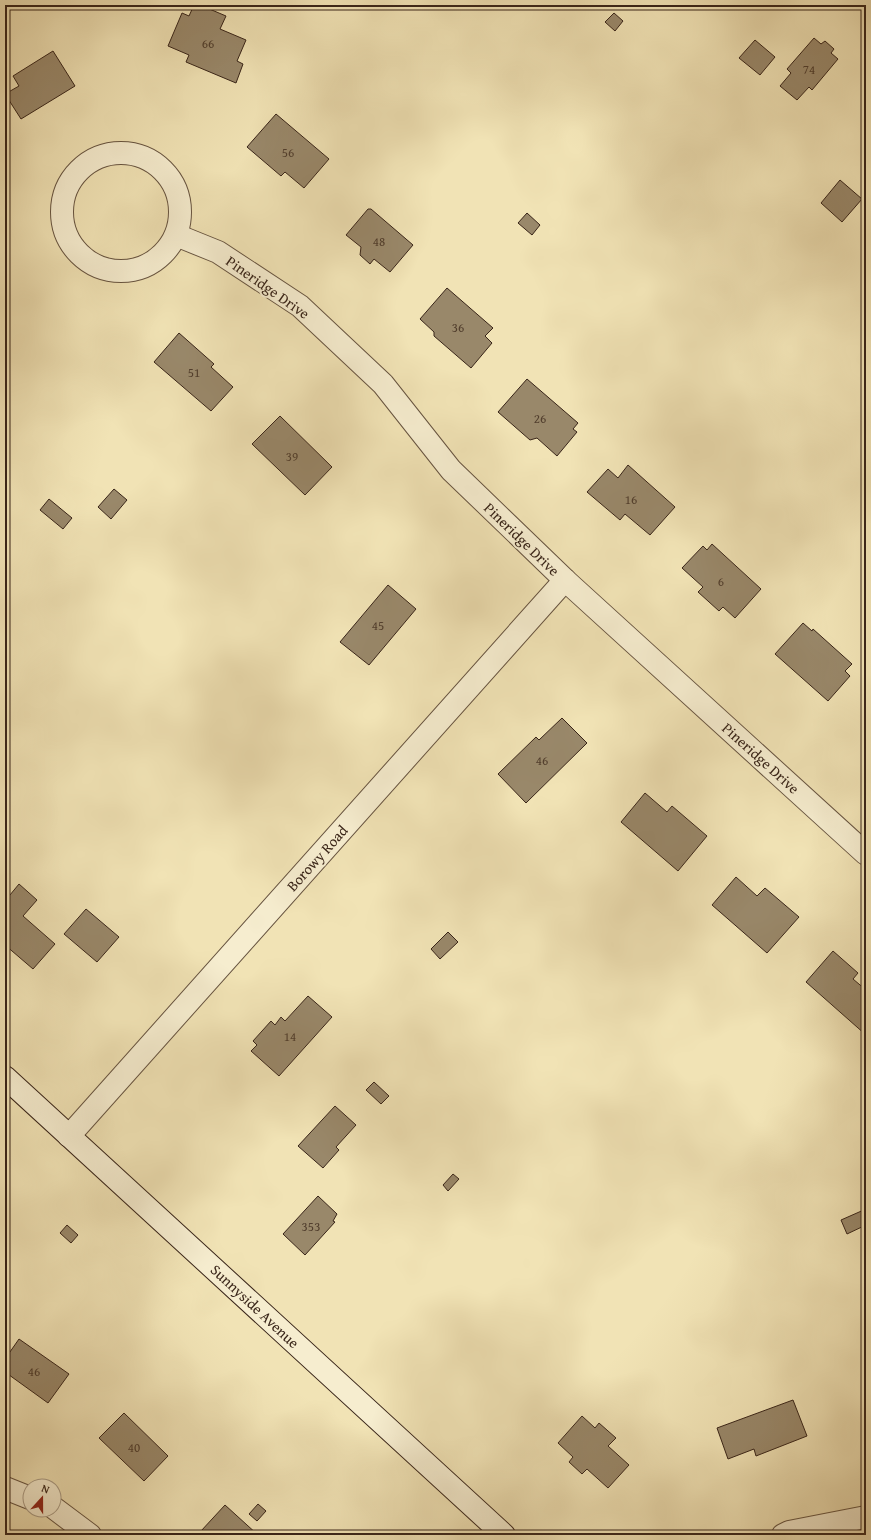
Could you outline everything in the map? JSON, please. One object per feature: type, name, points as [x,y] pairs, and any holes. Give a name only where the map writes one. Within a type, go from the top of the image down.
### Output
[{"type":"street","points":[[112,153],[131,153],[148,159],[162,169],[173,184],[180,200],[180,218],[176,235],[166,252],[151,263],[133,270],[115,271],[96,266],[80,255],[67,235],[63,223],[62,204],[68,186],[78,170],[94,159],[112,153]]},
{"type":"street","name":"Pineridge Drive","points":[[176,235],[218,252],[300,306],[383,384],[451,470],[565,580],[866,854]]},
{"type":"street","name":"Borowy Road","points":[[69,1136],[565,580]]},
{"type":"street","name":"Sunnyside Avenue","points":[[5,1077],[504,1535]]},
{"type":"street","points":[[5,1488],[22,1495]]},
{"type":"street","points":[[62,1514],[90,1535]]},
{"type":"street","points":[[784,1535],[789,1532],[866,1517]]},
{"type":"building","points":[[194,5],[200,5],[226,16],[220,29],[246,40],[237,61],[243,64],[236,83],[186,62],[189,55],[168,46],[182,13],[189,16]]},
{"type":"building","points":[[614,13],[623,21],[615,31],[605,22]]},
{"type":"building","points":[[814,38],[821,44],[825,41],[834,49],[831,53],[838,59],[812,90],[809,87],[797,100],[780,86],[791,73],[787,69]]},
{"type":"building","points":[[755,40],[775,57],[760,75],[739,58]]},
{"type":"building","points":[[53,51],[75,86],[21,119],[5,94],[19,86],[13,76]]},
{"type":"building","points":[[276,114],[329,159],[304,188],[285,172],[281,176],[247,147]]},
{"type":"building","points":[[840,180],[862,199],[842,222],[821,203]]},
{"type":"building","points":[[368,209],[371,209],[413,245],[390,272],[374,259],[370,264],[360,255],[361,247],[346,235]]},
{"type":"building","points":[[527,213],[540,225],[532,235],[518,223]]},
{"type":"building","points":[[447,288],[493,328],[485,336],[492,343],[471,368],[434,336],[434,332],[420,319]]},
{"type":"building","points":[[179,333],[214,364],[211,367],[233,387],[211,411],[154,362]]},
{"type":"building","points":[[527,379],[578,423],[573,429],[577,432],[557,456],[537,438],[530,440],[498,412]]},
{"type":"building","points":[[280,416],[332,467],[305,495],[252,444]]},
{"type":"building","points":[[628,465],[675,507],[650,535],[625,514],[620,520],[587,492],[608,469],[618,478]]},
{"type":"building","points":[[114,489],[127,500],[111,519],[98,507]]},
{"type":"building","points":[[49,499],[72,518],[63,529],[40,510]]},
{"type":"building","points":[[712,544],[761,589],[735,618],[723,607],[719,611],[698,592],[703,587],[682,568],[703,546],[707,550]]},
{"type":"building","points":[[388,585],[416,609],[369,665],[340,642]]},
{"type":"building","points":[[803,623],[812,631],[813,629],[852,664],[845,671],[850,676],[828,701],[775,654]]},
{"type":"building","points":[[562,718],[587,743],[526,803],[498,774],[536,737],[539,740]]},
{"type":"building","points":[[645,793],[667,812],[672,806],[707,836],[678,871],[621,822]]},
{"type":"building","points":[[736,877],[757,896],[765,888],[799,917],[767,953],[712,905]]},
{"type":"building","points":[[19,884],[37,900],[23,916],[55,944],[33,969],[5,945],[5,901]]},
{"type":"building","points":[[86,909],[119,937],[97,962],[64,934]]},
{"type":"building","points":[[448,932],[458,942],[440,959],[431,949]]},
{"type":"building","points":[[833,951],[858,973],[853,979],[866,990],[866,1035],[806,982]]},
{"type":"building","points":[[308,996],[332,1017],[279,1076],[251,1051],[257,1045],[253,1041],[271,1021],[275,1025],[281,1017],[285,1021]]},
{"type":"building","points":[[374,1082],[389,1096],[381,1104],[366,1090]]},
{"type":"building","points":[[335,1106],[356,1125],[336,1147],[339,1150],[323,1168],[298,1146]]},
{"type":"building","points":[[453,1174],[459,1179],[448,1191],[443,1185]]},
{"type":"building","points":[[318,1196],[337,1214],[333,1221],[335,1222],[305,1255],[283,1234]]},
{"type":"building","points":[[866,1209],[866,1225],[847,1234],[841,1220]]},
{"type":"building","points":[[67,1225],[78,1235],[71,1243],[60,1233]]},
{"type":"building","points":[[19,1339],[69,1374],[48,1403],[5,1372],[5,1359]]},
{"type":"building","points":[[793,1400],[807,1436],[756,1456],[754,1449],[728,1459],[717,1428]]},
{"type":"building","points":[[124,1413],[168,1456],[144,1481],[99,1438]]},
{"type":"building","points":[[582,1416],[595,1428],[599,1423],[616,1438],[608,1446],[629,1465],[608,1488],[587,1469],[582,1474],[569,1462],[573,1457],[558,1443]]},
{"type":"building","points":[[258,1504],[266,1511],[257,1521],[249,1514]]},
{"type":"building","points":[[225,1505],[258,1535],[206,1535],[201,1531]]}]
